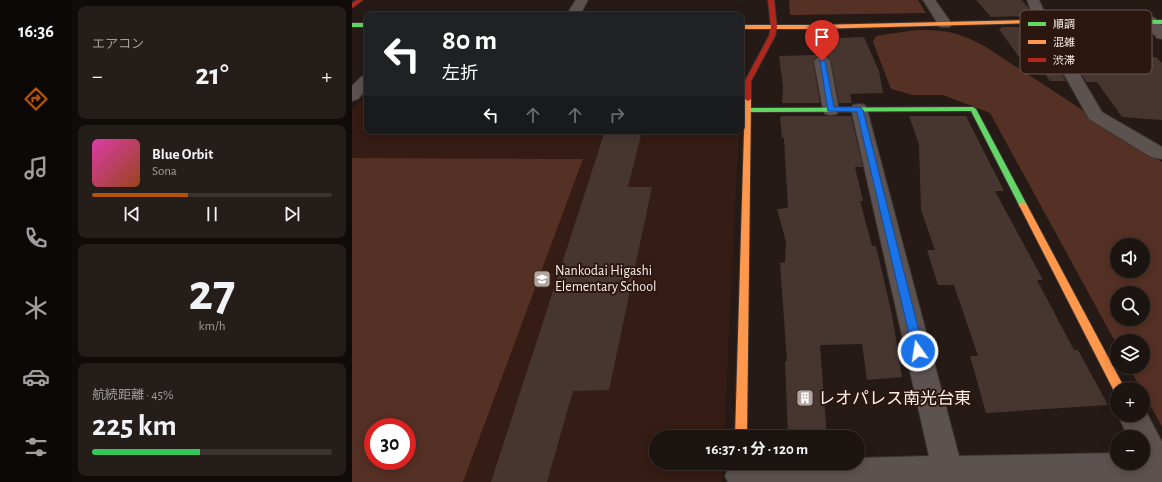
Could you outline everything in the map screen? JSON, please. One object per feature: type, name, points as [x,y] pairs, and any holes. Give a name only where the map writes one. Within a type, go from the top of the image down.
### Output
[{"type":"street","points":[[352,6],[360,0]]},
{"type":"street","points":[[575,12],[582,0]]},
{"type":"street","points":[[741,430],[747,110],[744,81],[772,36],[774,27],[771,0]]},
{"type":"street","points":[[929,0],[944,24]]},
{"type":"street","points":[[1033,0],[1037,10]]},
{"type":"street","points":[[1156,21],[1162,35]]},
{"type":"street","points":[[744,27],[1020,22]]},
{"type":"street","points":[[352,25],[364,25]]},
{"type":"street","points":[[822,61],[831,110]]},
{"type":"street","points":[[1071,74],[1095,115],[1158,153],[1162,153]]},
{"type":"street","points":[[352,79],[364,79]]},
{"type":"street","points":[[352,96],[364,82]]},
{"type":"street","points":[[747,110],[974,109],[1115,382]]},
{"type":"street","points":[[860,110],[948,472]]},
{"type":"street","points":[[741,474],[1161,470],[1136,422]]},
{"type":"shaded area","points":[[789,0],[918,0],[926,13],[790,15]]},
{"type":"shaded area","points":[[916,30],[945,31],[960,35],[986,47],[1020,69],[1020,74],[1027,74],[1162,162],[1162,427],[1150,405],[1150,382],[1137,382],[1133,374],[1150,374],[1150,334],[1111,334],[990,113],[943,95],[913,95],[891,89],[873,42],[876,36]]},
{"type":"shaded area","name":"Nankodai Higashi Elementary School","points":[[364,97],[364,134],[739,134],[724,430],[649,430],[649,470],[723,470],[722,482],[352,482],[352,110]]},
{"type":"shaded area","points":[[352,158],[583,159],[463,482],[352,482]]},
{"type":"building","points":[[976,0],[1021,0],[1029,10],[1020,10],[1020,16],[991,17]]},
{"type":"building","points":[[1001,27],[1020,27],[1020,56],[1018,56],[999,29],[1002,28]]},
{"type":"building","points":[[864,37],[879,71],[883,93],[850,94],[852,103],[839,103],[831,61],[828,57],[821,55],[816,57],[813,61],[820,103],[782,103],[783,87],[779,56],[816,55],[812,39]]},
{"type":"building","points":[[1152,57],[1156,57],[1162,63],[1162,120],[1122,117],[1097,82],[1086,82],[1081,74],[1152,74]]},
{"type":"building","points":[[1045,74],[1062,74],[1066,81],[1050,81]]},
{"type":"building","points":[[851,116],[863,167],[855,167],[863,201],[860,201],[872,246],[876,246],[892,315],[902,377],[867,380],[862,344],[820,345],[826,430],[788,430],[785,361],[787,361],[780,263],[785,262],[786,242],[777,209],[788,208],[784,138],[782,138],[780,117]]},
{"type":"building","points":[[909,116],[966,116],[1004,191],[995,191],[1043,280],[1037,280],[1074,350],[1078,350],[1108,405],[986,413],[970,356],[978,356],[954,285],[938,285],[927,250],[935,250],[921,210],[919,144]]},
{"type":"building","points":[[604,134],[641,134],[628,187],[652,187],[609,390],[573,391],[547,482],[491,482]]},
{"type":"traffic: fast","points":[[1152,22],[1162,22]]},
{"type":"traffic: fast","points":[[352,25],[364,25]]},
{"type":"traffic: fast","points":[[747,110],[973,109],[1023,205]]},
{"type":"traffic: slow","points":[[744,27],[815,27],[1020,22]]},
{"type":"traffic: slow","points":[[741,430],[748,99]]},
{"type":"traffic: slow","points":[[1023,205],[1115,382]]},
{"type":"traffic: jam","points":[[352,6],[360,0]]},
{"type":"traffic: jam","points":[[748,99],[748,81],[772,36],[774,27],[771,0]]},
{"type":"place","name":"Nankodai Higashi Elementary School","points":[[542,279]]},
{"type":"place","name":"レオパレス南光台東","points":[[805,398]]},
{"type":"route","points":[[822,61],[831,110],[860,110],[918,351]]}]
